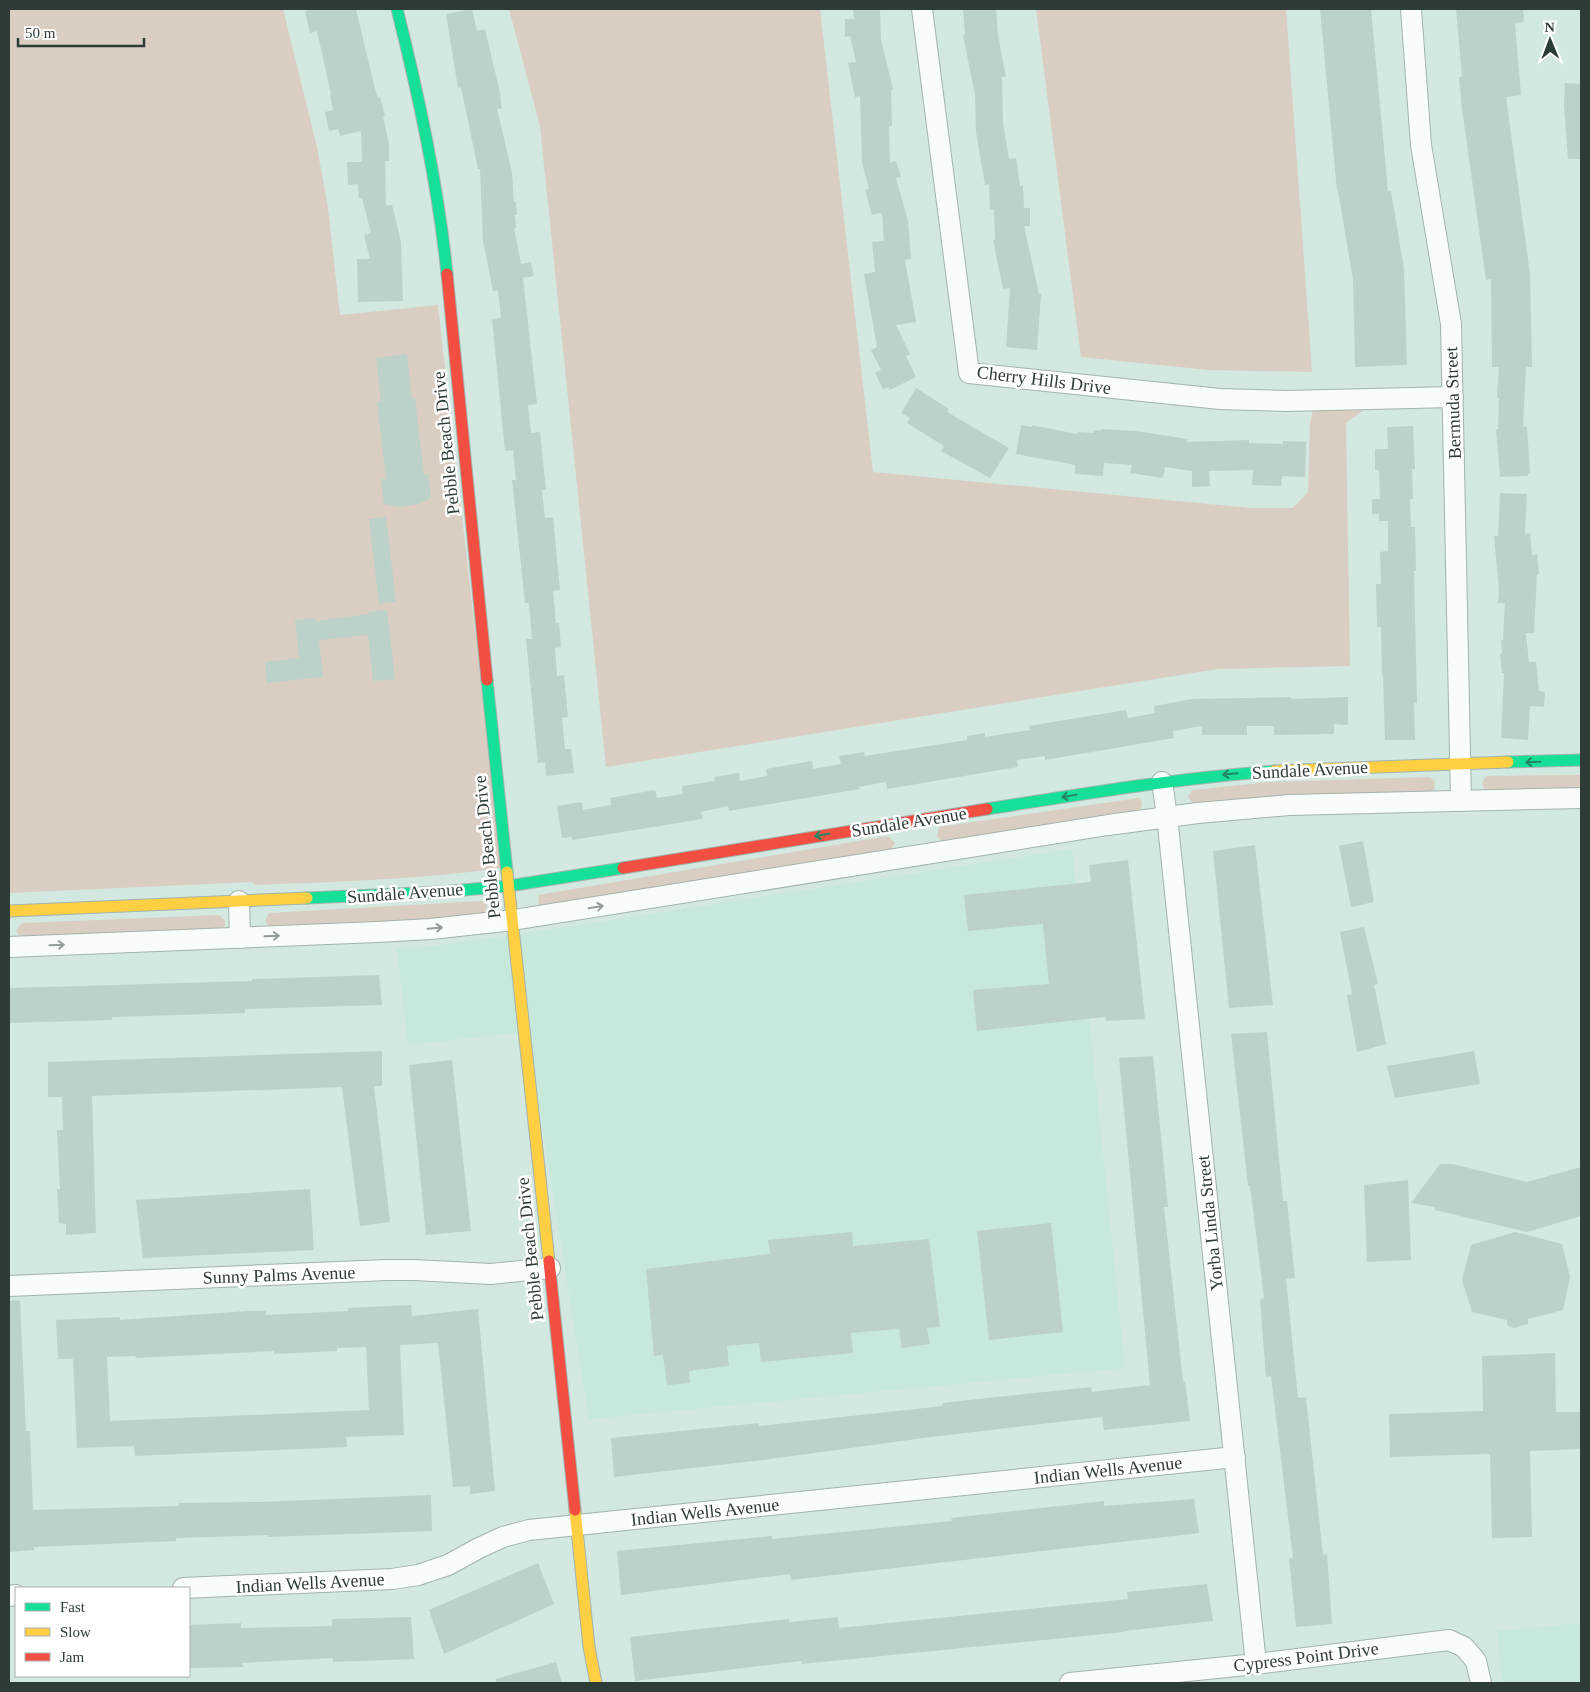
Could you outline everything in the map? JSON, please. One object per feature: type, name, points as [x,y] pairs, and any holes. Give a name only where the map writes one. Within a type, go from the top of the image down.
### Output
[{"type":"street","name":"Pebble Beach Drive","points":[[398,9],[420,100],[436,186],[446,266],[508,886],[589,1647],[596,1683]]},
{"type":"street","name":"Cherry Hills Drive","points":[[922,9],[969,373],[1220,399],[1288,401],[1453,398]]},
{"type":"street","name":"Bermuda Street","points":[[1411,9],[1421,145],[1451,324],[1461,801]]},
{"type":"street","name":"Sundale Avenue","points":[[9,911],[441,892],[508,886],[1208,776],[1299,768],[1581,760]]},
{"type":"street","name":"Yorba Linda Street","points":[[1162,782],[1168,816],[1256,1664]]},
{"type":"street","name":"Sundale Avenue","points":[[9,947],[431,929],[512,920],[1168,816],[1289,805],[1581,798]]},
{"type":"street","points":[[239,902],[240,938]]},
{"type":"street","name":"Sunny Palms Avenue","points":[[9,1286],[388,1270],[491,1274],[550,1268]]},
{"type":"street","name":"Indian Wells Avenue","points":[[190,1588],[392,1579],[418,1575],[448,1565],[503,1537],[529,1530],[1235,1457]]},
{"type":"street","name":"Cypress Point Drive","points":[[1070,1683],[1256,1664],[1448,1640],[1464,1647],[1476,1661],[1481,1683]]},
{"type":"shaded area","points":[[9,9],[283,9],[317,147],[328,208],[340,315],[438,305],[502,868],[440,875],[347,881],[254,885],[253,882],[9,893]]},
{"type":"shaded area","points":[[509,9],[820,9],[873,472],[1251,508],[1293,508],[1308,492],[1310,423],[1315,400],[1378,399],[1346,423],[1350,666],[1218,669],[606,767],[540,126]]},
{"type":"shaded area","points":[[1036,9],[1286,9],[1312,372],[1209,370],[1081,357]]},
{"type":"shaded area","points":[[1581,775],[1581,790],[1489,793],[1484,789],[1483,783],[1487,776]]},
{"type":"shaded area","points":[[1429,777],[1434,780],[1435,784],[1434,790],[1429,793],[1315,795],[1195,804],[1188,797],[1192,790],[1270,782]]},
{"type":"shaded area","points":[[1139,798],[1142,804],[1139,811],[944,843],[937,837],[939,827]]},
{"type":"shaded area","points":[[888,836],[895,843],[890,851],[542,908],[539,905],[538,895]]},
{"type":"shaded area","points":[[1072,849],[1125,1368],[589,1419],[527,1032],[408,1045],[397,949],[513,935]]},
{"type":"shaded area","points":[[486,902],[487,907],[483,915],[272,929],[265,921],[269,913]]},
{"type":"shaded area","points":[[219,915],[225,920],[225,926],[221,930],[22,939],[16,931],[23,923]]},
{"type":"shaded area","points":[[1581,1623],[1581,1683],[1502,1683],[1497,1631]]},
{"type":"building","points":[[314,9],[356,9],[374,85],[378,98],[380,97],[385,116],[383,116],[389,144],[389,161],[385,161],[386,206],[392,205],[401,242],[403,301],[358,302],[357,259],[370,259],[364,235],[371,233],[362,198],[359,198],[358,184],[348,185],[347,162],[362,162],[361,131],[340,136],[338,129],[329,131],[325,112],[333,110],[331,94],[317,31],[310,33],[305,11]]},
{"type":"building","points":[[472,9],[477,31],[485,29],[501,97],[502,108],[497,109],[512,172],[517,215],[515,215],[516,228],[514,228],[521,264],[531,262],[534,276],[523,278],[537,404],[528,405],[531,433],[540,432],[546,490],[542,490],[545,518],[553,517],[560,590],[553,591],[556,623],[559,623],[561,647],[555,648],[557,676],[564,675],[568,717],[562,718],[565,749],[571,749],[574,773],[546,776],[545,762],[538,763],[526,639],[532,639],[529,603],[525,603],[512,480],[516,480],[513,450],[505,451],[492,319],[501,318],[498,290],[493,291],[483,241],[480,169],[478,169],[461,87],[458,88],[446,14]]},
{"type":"building","points":[[853,9],[880,9],[881,40],[893,89],[891,90],[892,126],[889,126],[890,163],[896,161],[901,177],[896,178],[908,221],[911,259],[905,260],[916,322],[896,325],[910,354],[906,356],[916,377],[890,390],[889,387],[883,389],[875,373],[881,370],[871,350],[877,347],[864,274],[875,272],[872,242],[884,241],[882,213],[872,215],[865,190],[869,189],[862,163],[860,96],[855,97],[848,63],[856,62],[850,36],[845,37],[845,19],[854,19]]},
{"type":"building","points":[[963,9],[996,9],[998,35],[1006,77],[1002,77],[1003,123],[1009,159],[1016,158],[1020,186],[1023,186],[1024,208],[1030,208],[1030,226],[1024,226],[1039,294],[1041,294],[1037,350],[1006,347],[1010,288],[1003,289],[993,240],[995,240],[994,210],[990,210],[989,184],[985,185],[976,132],[975,95],[963,35],[965,35]]},
{"type":"building","points":[[1320,9],[1371,9],[1388,191],[1391,191],[1404,269],[1407,365],[1355,367],[1353,280],[1337,191]]},
{"type":"building","points":[[1456,9],[1523,9],[1524,22],[1515,23],[1521,95],[1506,97],[1530,274],[1532,367],[1526,367],[1523,427],[1527,426],[1530,473],[1528,473],[1528,476],[1500,477],[1496,429],[1498,429],[1499,367],[1492,367],[1491,279],[1486,280],[1462,109],[1459,77],[1462,77]]},
{"type":"building","points":[[1565,83],[1581,84],[1581,159],[1568,159],[1564,105]]},
{"type":"building","points":[[407,354],[412,399],[415,398],[424,475],[428,474],[431,498],[418,504],[400,507],[384,504],[381,479],[386,479],[377,402],[381,401],[376,358]]},
{"type":"building","points":[[916,388],[949,409],[947,412],[1009,448],[990,478],[941,451],[944,446],[907,423],[910,418],[901,413]]},
{"type":"building","points":[[1021,425],[1032,427],[1032,425],[1077,434],[1077,432],[1094,433],[1094,430],[1101,431],[1101,429],[1136,431],[1188,439],[1187,442],[1249,440],[1249,443],[1283,444],[1283,441],[1306,442],[1305,477],[1282,476],[1281,486],[1252,485],[1253,470],[1209,471],[1210,486],[1192,487],[1192,471],[1165,467],[1163,478],[1130,473],[1132,465],[1104,463],[1103,476],[1075,474],[1075,465],[1016,454]]},
{"type":"building","points":[[1413,426],[1415,469],[1412,469],[1413,499],[1410,499],[1411,527],[1415,527],[1416,571],[1414,571],[1417,703],[1414,703],[1415,740],[1385,740],[1381,627],[1377,627],[1376,584],[1381,584],[1380,552],[1388,551],[1388,521],[1379,521],[1379,514],[1372,514],[1372,499],[1380,499],[1379,470],[1375,470],[1375,449],[1388,449],[1387,427]]},
{"type":"building","points":[[1500,493],[1527,494],[1525,534],[1530,533],[1532,555],[1537,554],[1539,574],[1537,574],[1534,633],[1526,633],[1529,662],[1536,662],[1539,691],[1545,692],[1544,707],[1530,706],[1528,740],[1501,738],[1504,673],[1502,673],[1500,653],[1502,653],[1501,640],[1503,640],[1505,603],[1498,603],[1499,590],[1494,536],[1498,536]]},
{"type":"building","points":[[386,517],[396,602],[379,604],[369,519]]},
{"type":"building","points":[[387,610],[395,679],[373,681],[368,635],[319,640],[323,677],[267,683],[265,662],[299,658],[295,620],[315,618],[316,621]]},
{"type":"building","points":[[1291,697],[1291,699],[1348,697],[1348,725],[1334,724],[1334,734],[1274,735],[1274,726],[1247,726],[1247,735],[1202,735],[1202,726],[1173,731],[1174,738],[1045,760],[1045,756],[1017,760],[1018,767],[887,789],[886,782],[859,787],[860,789],[729,811],[728,806],[701,812],[703,819],[572,840],[572,837],[562,838],[557,806],[582,802],[583,810],[611,805],[610,798],[655,790],[657,798],[683,794],[682,786],[715,781],[714,777],[739,773],[740,781],[767,776],[766,769],[812,761],[813,769],[841,764],[839,756],[864,752],[865,756],[967,740],[967,736],[985,733],[985,737],[1030,730],[1029,726],[1126,710],[1128,718],[1155,713],[1154,706],[1192,699]]},
{"type":"building","points":[[1363,841],[1374,902],[1351,907],[1339,846]]},
{"type":"building","points":[[1255,845],[1273,1005],[1229,1008],[1213,851]]},
{"type":"building","points":[[1128,860],[1145,1019],[1106,1021],[1105,1017],[977,1031],[973,990],[1049,984],[1043,924],[968,931],[964,895],[1091,882],[1089,865]]},
{"type":"building","points":[[1364,927],[1378,984],[1374,985],[1386,1044],[1357,1052],[1347,995],[1352,994],[1340,932]]},
{"type":"building","points":[[379,975],[382,1005],[245,1009],[245,1013],[112,1017],[112,1020],[9,1023],[9,988],[252,981],[252,979]]},
{"type":"building","points":[[1267,1032],[1283,1201],[1287,1201],[1295,1278],[1286,1279],[1298,1398],[1306,1397],[1323,1555],[1327,1554],[1332,1624],[1296,1627],[1289,1558],[1293,1558],[1271,1376],[1266,1377],[1260,1299],[1264,1298],[1250,1186],[1248,1186],[1231,1034]]},
{"type":"building","points":[[382,1051],[382,1086],[374,1086],[390,1222],[360,1226],[342,1087],[92,1096],[96,1233],[66,1235],[66,1224],[59,1223],[57,1189],[60,1189],[57,1130],[63,1130],[62,1097],[48,1097],[48,1062]]},
{"type":"building","points":[[1474,1051],[1480,1084],[1395,1098],[1387,1066]]},
{"type":"building","points":[[1153,1056],[1168,1207],[1164,1207],[1183,1381],[1185,1381],[1190,1421],[1104,1430],[1102,1417],[614,1477],[611,1438],[759,1423],[759,1426],[943,1406],[942,1403],[1091,1387],[1092,1392],[1150,1385],[1119,1058]]},
{"type":"building","points":[[452,1060],[471,1231],[426,1235],[409,1065]]},
{"type":"building","points":[[1440,1164],[1452,1164],[1527,1182],[1581,1167],[1581,1216],[1527,1232],[1435,1210],[1435,1207],[1411,1203]]},
{"type":"building","points":[[1408,1180],[1411,1260],[1367,1262],[1364,1185]]},
{"type":"building","points":[[310,1189],[314,1250],[143,1258],[136,1200]]},
{"type":"building","points":[[1051,1223],[1063,1332],[989,1340],[977,1231]]},
{"type":"building","points":[[852,1232],[853,1246],[929,1239],[940,1327],[927,1328],[930,1344],[902,1348],[899,1329],[851,1333],[853,1353],[761,1362],[759,1343],[727,1346],[729,1366],[689,1371],[690,1383],[667,1385],[663,1355],[654,1356],[646,1269],[770,1254],[768,1240]]},
{"type":"building","points":[[1515,1232],[1562,1244],[1570,1277],[1563,1310],[1528,1319],[1528,1324],[1514,1328],[1507,1325],[1507,1320],[1472,1312],[1462,1280],[1471,1245]]},
{"type":"building","points":[[20,1300],[26,1431],[30,1431],[33,1510],[179,1506],[179,1503],[260,1502],[431,1495],[432,1531],[268,1537],[268,1535],[176,1538],[176,1541],[34,1547],[34,1550],[9,1552],[9,1301]]},
{"type":"building","points":[[411,1305],[412,1316],[478,1309],[495,1491],[470,1494],[470,1486],[453,1487],[438,1343],[400,1345],[404,1435],[346,1437],[347,1447],[135,1456],[134,1446],[77,1448],[73,1359],[58,1359],[56,1320],[120,1317],[120,1320],[248,1311],[266,1311],[266,1315],[348,1311],[348,1308]],"holes":[[[366,1347],[369,1410],[110,1421],[107,1357],[135,1356],[136,1358],[274,1351],[274,1354],[337,1351],[337,1348]]]},
{"type":"building","points":[[1555,1353],[1556,1412],[1581,1412],[1581,1449],[1530,1451],[1532,1537],[1492,1538],[1490,1454],[1390,1457],[1389,1414],[1483,1411],[1482,1356]]},
{"type":"building","points":[[1194,1499],[1199,1533],[791,1580],[790,1574],[621,1595],[617,1551],[772,1536],[772,1539],[952,1521],[951,1518],[1104,1501],[1104,1506]]},
{"type":"building","points":[[538,1563],[554,1604],[444,1654],[429,1610]]},
{"type":"building","points":[[1207,1584],[1213,1621],[1124,1632],[802,1664],[802,1661],[635,1681],[630,1637],[789,1619],[789,1622],[838,1617],[839,1628],[1128,1599],[1127,1592]]},
{"type":"building","points":[[411,1617],[414,1659],[333,1662],[333,1658],[242,1663],[243,1667],[190,1668],[190,1625],[241,1623],[241,1628],[332,1626],[332,1619]]},
{"type":"building","points":[[556,1662],[562,1683],[496,1683],[496,1679]]},
{"type":"traffic: fast","points":[[397,9],[427,140],[447,274]]},
{"type":"traffic: fast","points":[[487,680],[507,872]]},
{"type":"traffic: fast","points":[[1508,762],[1581,760]]},
{"type":"traffic: fast","points":[[987,809],[1166,782],[1274,771]]},
{"type":"traffic: fast","points":[[307,898],[441,892],[508,886],[623,868]]},
{"type":"traffic: slow","points":[[1274,771],[1508,762]]},
{"type":"traffic: slow","points":[[507,872],[549,1261]]},
{"type":"traffic: slow","points":[[9,911],[307,898]]},
{"type":"traffic: slow","points":[[575,1510],[589,1647],[596,1683]]},
{"type":"traffic: jam","points":[[447,274],[487,680]]},
{"type":"traffic: jam","points":[[623,868],[987,809]]},
{"type":"traffic: jam","points":[[549,1261],[575,1510]]}]
